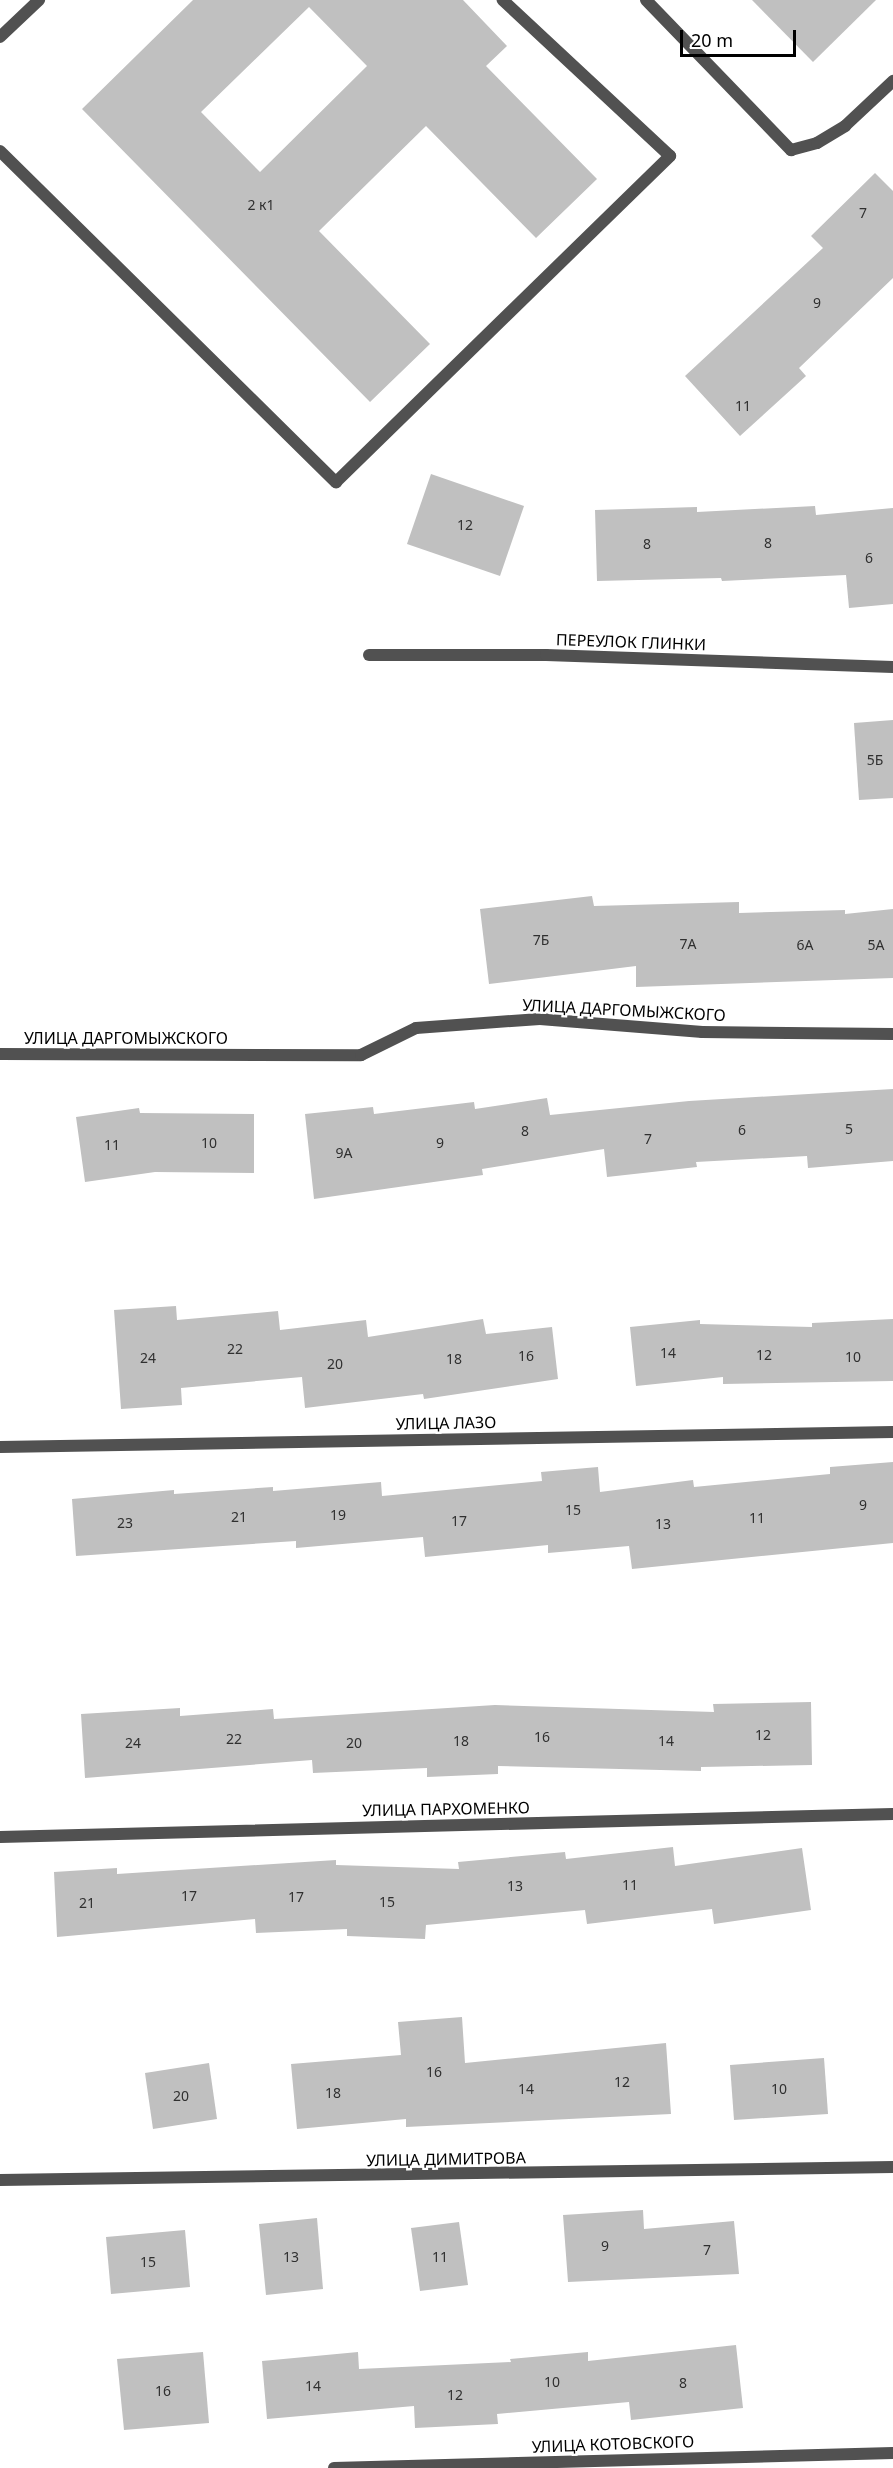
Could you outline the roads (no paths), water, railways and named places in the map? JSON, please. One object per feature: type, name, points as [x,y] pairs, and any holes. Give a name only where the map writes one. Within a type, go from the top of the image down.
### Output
[{"type":"street","points":[[0,37],[39,0]]},
{"type":"street","points":[[0,151],[336,482],[670,156],[503,0]]},
{"type":"street","points":[[646,0],[791,150],[817,143],[846,126],[893,81]]},
{"type":"street","name":"ПЕРЕУЛОК ГЛИНКИ","points":[[369,655],[546,655],[893,667]]},
{"type":"street","name":"УЛИЦА ДАРГОМЫЖСКОГО","points":[[0,1054],[361,1055],[416,1028],[540,1019],[702,1032],[893,1034]]},
{"type":"street","name":"УЛИЦА ЛАЗО","points":[[0,1447],[893,1432]]},
{"type":"street","name":"УЛИЦА ПАРХОМЕНКО","points":[[0,1837],[893,1814]]},
{"type":"street","name":"УЛИЦА ДИМИТРОВА","points":[[0,2180],[893,2167]]},
{"type":"street","name":"УЛИЦА КОТОВСКОГО","points":[[334,2468],[893,2453]]}]
